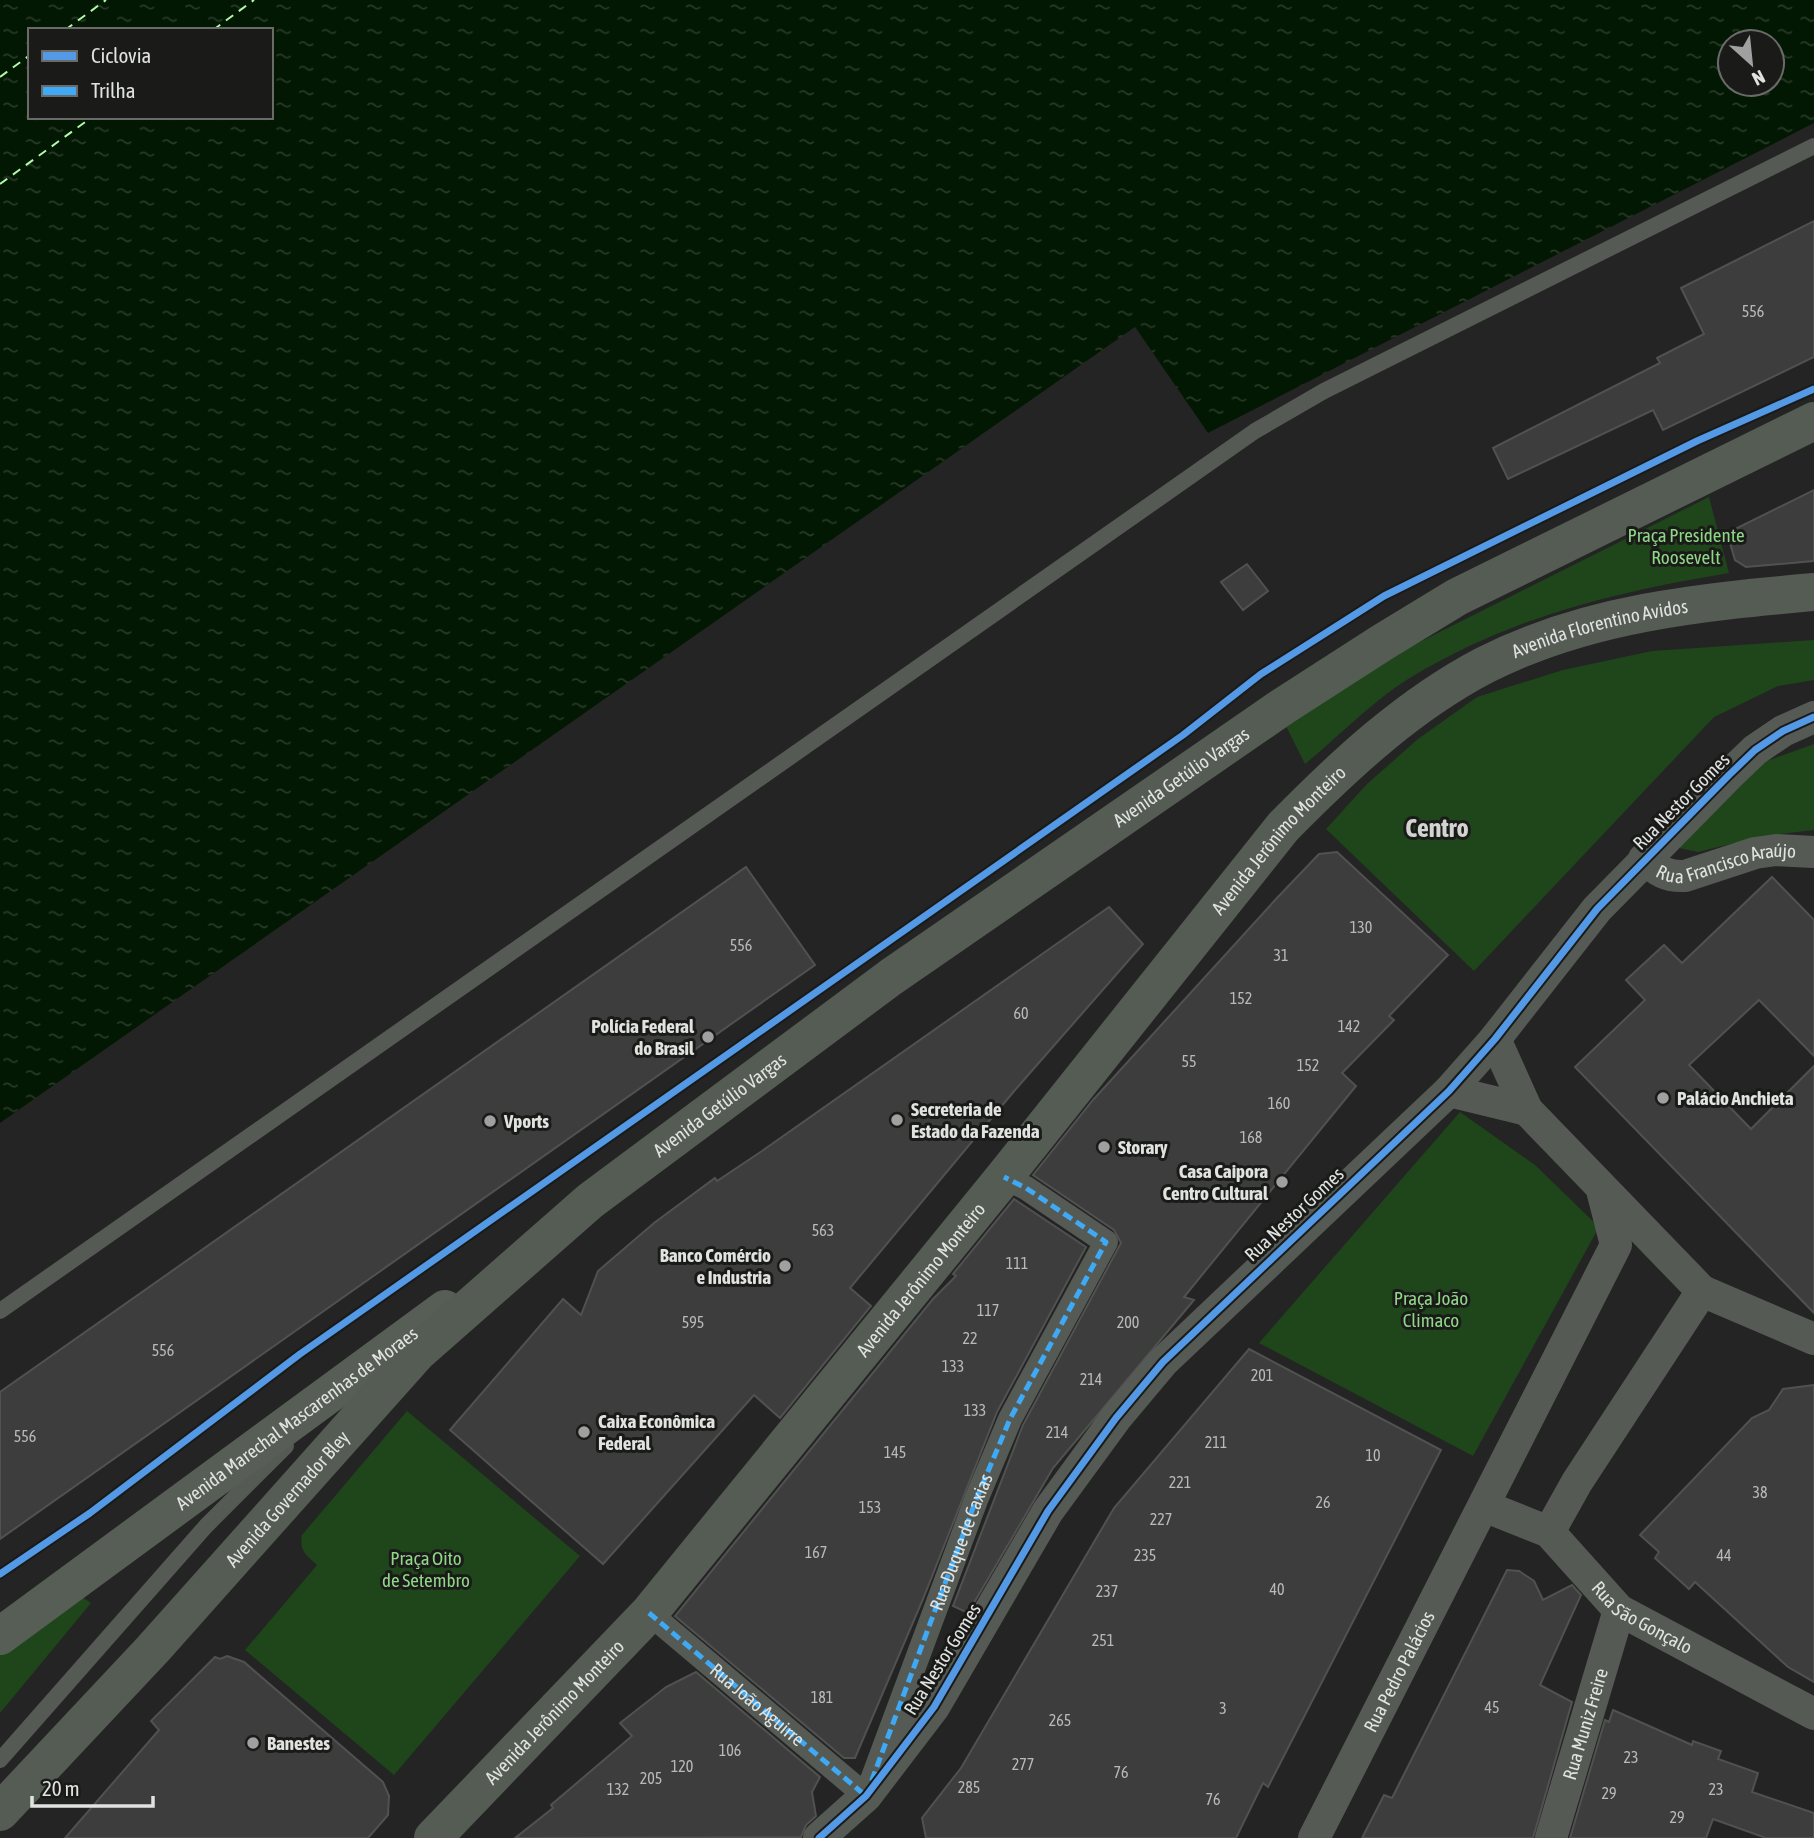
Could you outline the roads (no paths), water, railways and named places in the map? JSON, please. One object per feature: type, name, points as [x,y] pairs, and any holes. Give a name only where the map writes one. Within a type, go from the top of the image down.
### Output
[{"type":"main road","name":"Avenida Getúlio Vargas","points":[[590,1201],[891,977],[1282,707],[1383,642],[1468,592],[1814,421]]},
{"type":"main road","name":"Avenida Florentino Avidos","points":[[1402,719],[1484,666],[1579,628],[1635,614],[1711,601],[1814,592]]},
{"type":"main road","name":"Avenida Jerônimo Monteiro","points":[[433,1838],[649,1613],[1004,1177],[1283,827],[1330,779],[1402,719]]},
{"type":"main road","name":"Avenida Marechal Mascarenhas de Moraes","points":[[0,1636],[590,1201]]},
{"type":"main road","name":"Avenida Governador Bley","points":[[0,1812],[153,1649],[417,1353],[590,1201]]},
{"type":"street","name":"Rua Nestor Gomes","points":[[866,1796],[934,1707],[1048,1511],[1116,1418],[1163,1362],[1449,1091],[1495,1039],[1597,909],[1644,859],[1755,750],[1783,731],[1814,717]]},
{"type":"street","name":"Rua Francisco Araújo","points":[[1644,859],[1659,872],[1672,877],[1685,876],[1776,850],[1814,852]]},
{"type":"street","points":[[1495,1039],[1527,1110],[1702,1291],[1814,1339]]},
{"type":"street","points":[[1449,1091],[1527,1110]]},
{"type":"street","name":"Rua Duque de Caxias","points":[[819,1838],[866,1796],[976,1500],[1010,1419],[1106,1242],[1026,1188],[1004,1177]]},
{"type":"street","points":[[1485,1506],[1616,1245],[1602,1190]]},
{"type":"street","points":[[1616,1245],[1650,1235]]},
{"type":"street","points":[[1549,1532],[1577,1482],[1702,1291]]},
{"type":"street","name":"Rua São Gonçalo","points":[[1485,1506],[1549,1532],[1619,1610],[1814,1714]]},
{"type":"street","name":"Rua Pedro Palácios","points":[[1314,1838],[1485,1506]]},
{"type":"street","name":"Rua Muniz Freire","points":[[1550,1838],[1619,1610]]},
{"type":"street","name":"Rua João Aguirre","points":[[649,1613],[866,1796]]},
{"type":"lane","points":[[0,1311],[1255,430],[1324,391],[1814,146]]},
{"type":"lane","points":[[0,1760],[206,1526],[357,1374]]},
{"type":"water","points":[[0,0],[1814,0],[1814,123],[1208,433],[1135,327],[0,1123]]},
{"type":"place","name":"Polícia Federal do Brasil","points":[[708,1037]]},
{"type":"place","name":"Palácio Anchieta","points":[[1663,1098]]},
{"type":"place","name":"Secreteria de Estado da Fazenda","points":[[897,1120]]},
{"type":"place","name":"Vports","points":[[490,1121]]},
{"type":"place","name":"Storary","points":[[1104,1147]]},
{"type":"place","name":"Casa Caipora Centro Cultural","points":[[1282,1182]]},
{"type":"place","name":"Banco Comércio e Industria","points":[[785,1266]]},
{"type":"place","name":"Caixa Econômica Federal","points":[[584,1432]]},
{"type":"place","name":"Banestes","points":[[253,1743]]},
{"type":"district","name":"Centro","points":[[1437,828]]},
{"type":"park label","name":"Praça Presidente Roosevelt","points":[[1686,546]]},
{"type":"park label","name":"Praça João Climaco","points":[[1431,1309]]},
{"type":"park label","name":"Praça Oito de Setembro","points":[[426,1569]]}]
